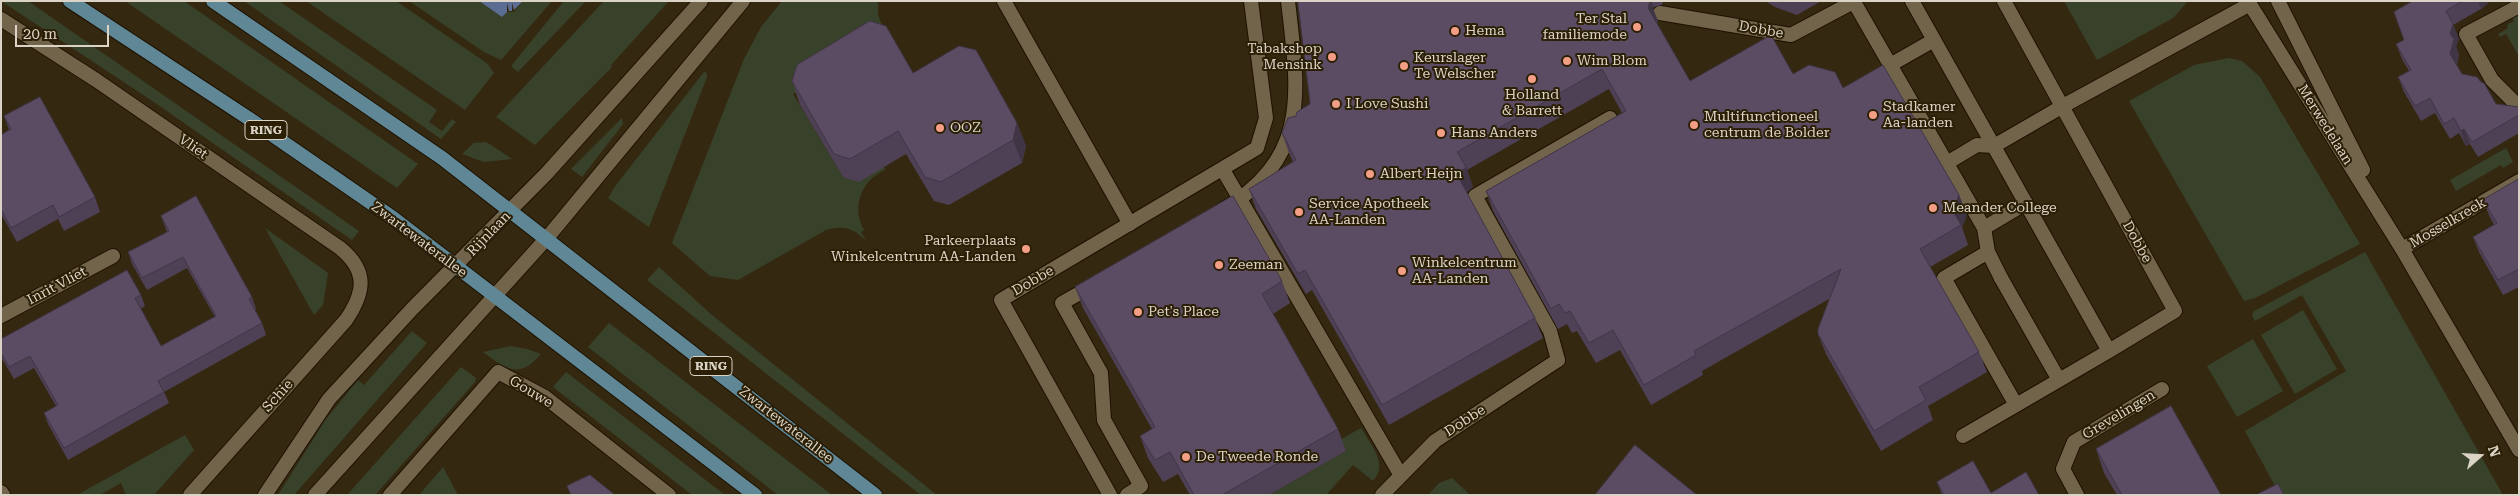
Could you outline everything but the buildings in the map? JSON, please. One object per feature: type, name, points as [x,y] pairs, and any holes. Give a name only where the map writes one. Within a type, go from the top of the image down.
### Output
[{"type":"main road","name":"Zwartewaterallee","points":[[70,1],[248,118],[392,218],[755,495]]},
{"type":"main road","name":"Zwartewaterallee","points":[[213,1],[442,158],[512,210],[875,495]]},
{"type":"street","name":"Rijnlaan","points":[[265,495],[329,399],[412,309],[456,268],[548,174],[702,1]]},
{"type":"street","points":[[315,495],[547,238],[743,1]]},
{"type":"street","points":[[1004,1],[1130,224]]},
{"type":"street","points":[[1251,1],[1266,118],[1257,148]]},
{"type":"street","points":[[1206,219],[1240,199],[1256,186],[1286,146],[1296,106],[1297,81],[1288,1]]},
{"type":"street","name":"Dobbe","points":[[1963,436],[2175,311],[2004,1]]},
{"type":"street","name":"Merwedelaan","points":[[2278,1],[2402,249]]},
{"type":"street","points":[[1854,2],[1984,228],[1988,252],[2059,380]]},
{"type":"street","name":"Dobbe","points":[[1660,13],[1791,35],[1854,2]]},
{"type":"street","points":[[1947,163],[1977,145],[1994,146],[2062,106],[2251,2]]},
{"type":"street","name":"Merwedelaan","points":[[2251,2],[2402,249],[2519,450]]},
{"type":"street","points":[[1914,4],[2110,351]]},
{"type":"street","points":[[2519,6],[2466,34],[2492,80],[2519,107]]},
{"type":"street","name":"Vliet","points":[[1,19],[96,80],[340,248],[356,263],[361,284],[360,293]]},
{"type":"street","points":[[1890,65],[1934,40]]},
{"type":"street","name":"Dobbe","points":[[1382,495],[1400,474],[1434,441],[1558,360],[1550,331],[1475,196],[1610,118]]},
{"type":"street","name":"Dobbe","points":[[1110,495],[1001,300],[1223,170],[1257,148],[1286,146]]},
{"type":"street","points":[[1223,170],[1400,474]]},
{"type":"street","name":"Mosselkreek","points":[[2402,249],[2519,181]]},
{"type":"street","points":[[1984,228],[2026,203]]},
{"type":"street","points":[[1988,252],[1944,278],[2016,405]]},
{"type":"street","name":"Inrit Vliet","points":[[1,316],[113,256]]},
{"type":"street","points":[[1105,278],[1062,303],[1101,373],[1104,420],[1141,486],[1127,495]]},
{"type":"street","name":"Schie","points":[[190,495],[346,320],[360,293]]},
{"type":"street","name":"Gouwe","points":[[390,495],[498,372],[544,397],[669,495]]},
{"type":"street","name":"Grevelingen","points":[[2077,495],[2063,469],[2074,442],[2162,389]]},
{"type":"green space","points":[[1,1],[28,1],[359,231],[352,240],[151,100]]},
{"type":"green space","points":[[125,1],[184,1],[418,164],[397,188]]},
{"type":"green space","points":[[244,1],[279,1],[437,110],[429,122],[442,131],[452,119],[456,122],[441,139]]},
{"type":"green space","points":[[306,1],[396,1],[488,64],[494,73],[465,110]]},
{"type":"green space","points":[[409,1],[479,1],[502,17],[507,12],[514,12],[523,1],[552,1],[501,60],[484,52]]},
{"type":"green space","points":[[564,1],[586,1],[518,72],[511,66]]},
{"type":"green space","points":[[604,1],[669,1],[611,65],[612,67],[535,145],[496,117]]},
{"type":"green space","points":[[782,1],[878,1],[878,15],[887,38],[793,94],[843,177],[884,167],[885,170],[870,180],[861,196],[858,213],[864,230],[861,232],[866,241],[853,230],[838,228],[826,230],[738,280],[710,276],[672,243],[744,59],[761,27]]},
{"type":"green space","points":[[2064,1],[2188,1],[2173,18],[2097,60]]},
{"type":"green space","points":[[2516,14],[2519,18],[2519,56],[2506,34],[2500,37],[2498,34],[2508,28],[2507,25],[2514,21],[2512,17]]},
{"type":"green space","points":[[2229,58],[2242,61],[2260,77],[2360,244],[2255,298],[2244,301],[2129,101],[2194,65]]},
{"type":"green space","points":[[704,72],[707,73],[707,77],[649,227],[608,198],[616,185]]},
{"type":"green space","points":[[622,118],[623,124],[582,177],[571,169]]},
{"type":"green space","points":[[485,142],[512,159],[484,162],[462,154],[474,143]]},
{"type":"green space","points":[[2506,148],[2513,162],[2503,168],[2501,165],[2456,191],[2450,180]]},
{"type":"green space","points":[[265,228],[328,273],[323,305],[314,315]]},
{"type":"green space","points":[[2365,252],[2503,495],[2280,495],[2245,431],[2346,371],[2302,295],[2255,321],[2252,315],[2254,311]]},
{"type":"green space","points":[[659,267],[712,315],[937,495],[921,495],[647,280]]},
{"type":"green space","points":[[2303,310],[2337,369],[2295,394],[2261,335]]},
{"type":"green space","points":[[609,323],[832,495],[778,495],[588,347]]},
{"type":"green space","points":[[412,331],[427,343],[294,495],[278,495],[326,419],[358,380],[364,385]]},
{"type":"green space","points":[[2253,339],[2283,391],[2237,417],[2207,366]]},
{"type":"green space","points":[[511,346],[541,354],[526,367],[512,369],[483,352]]},
{"type":"green space","points":[[461,367],[476,378],[475,382],[375,495],[347,495]]},
{"type":"green space","points":[[566,372],[725,495],[692,495],[553,387]]},
{"type":"green space","points":[[1362,429],[1374,448],[1379,462],[1377,475],[1373,481],[1353,465],[1326,495],[1269,495],[1346,451],[1340,440]]},
{"type":"green space","points":[[185,435],[194,450],[154,495],[126,495],[121,483],[100,495],[77,495]]},
{"type":"green space","points":[[443,467],[458,495],[419,495]]},
{"type":"green space","points":[[1452,478],[1470,495],[1428,495],[1439,483]]},
{"type":"water","points":[[479,1],[523,1],[514,10],[512,3],[512,11],[509,11],[507,3],[507,12],[502,17]]},
{"type":"place","name":"Ter Stal familiemode","points":[[1637,27]]},
{"type":"place","name":"Hema","points":[[1455,31]]},
{"type":"place","name":"Tabakshop Mensink","points":[[1332,57]]},
{"type":"place","name":"Wim Blom","points":[[1567,61]]},
{"type":"place","name":"Keurslager Te Welscher","points":[[1404,66]]},
{"type":"place","name":"Holland & Barrett","points":[[1532,79]]},
{"type":"place","name":"I Love Sushi","points":[[1336,104]]},
{"type":"place","name":"Stadkamer Aa-landen","points":[[1873,115]]},
{"type":"place","name":"Multifunctioneel centrum de Bolder","points":[[1694,125]]},
{"type":"place","name":"OOZ","points":[[940,128]]},
{"type":"place","name":"Hans Anders","points":[[1441,133]]},
{"type":"place","name":"Albert Heijn","points":[[1370,174]]},
{"type":"place","name":"Meander College","points":[[1933,208]]},
{"type":"place","name":"Service Apotheek AA-Landen","points":[[1299,212]]},
{"type":"place","name":"Parkeerplaats Winkelcentrum AA-Landen","points":[[1026,249]]},
{"type":"place","name":"Zeeman","points":[[1219,265]]},
{"type":"place","name":"Winkelcentrum AA-Landen","points":[[1402,271]]},
{"type":"place","name":"Pet's Place","points":[[1138,312]]},
{"type":"place","name":"De Tweede Ronde","points":[[1186,457]]}]
